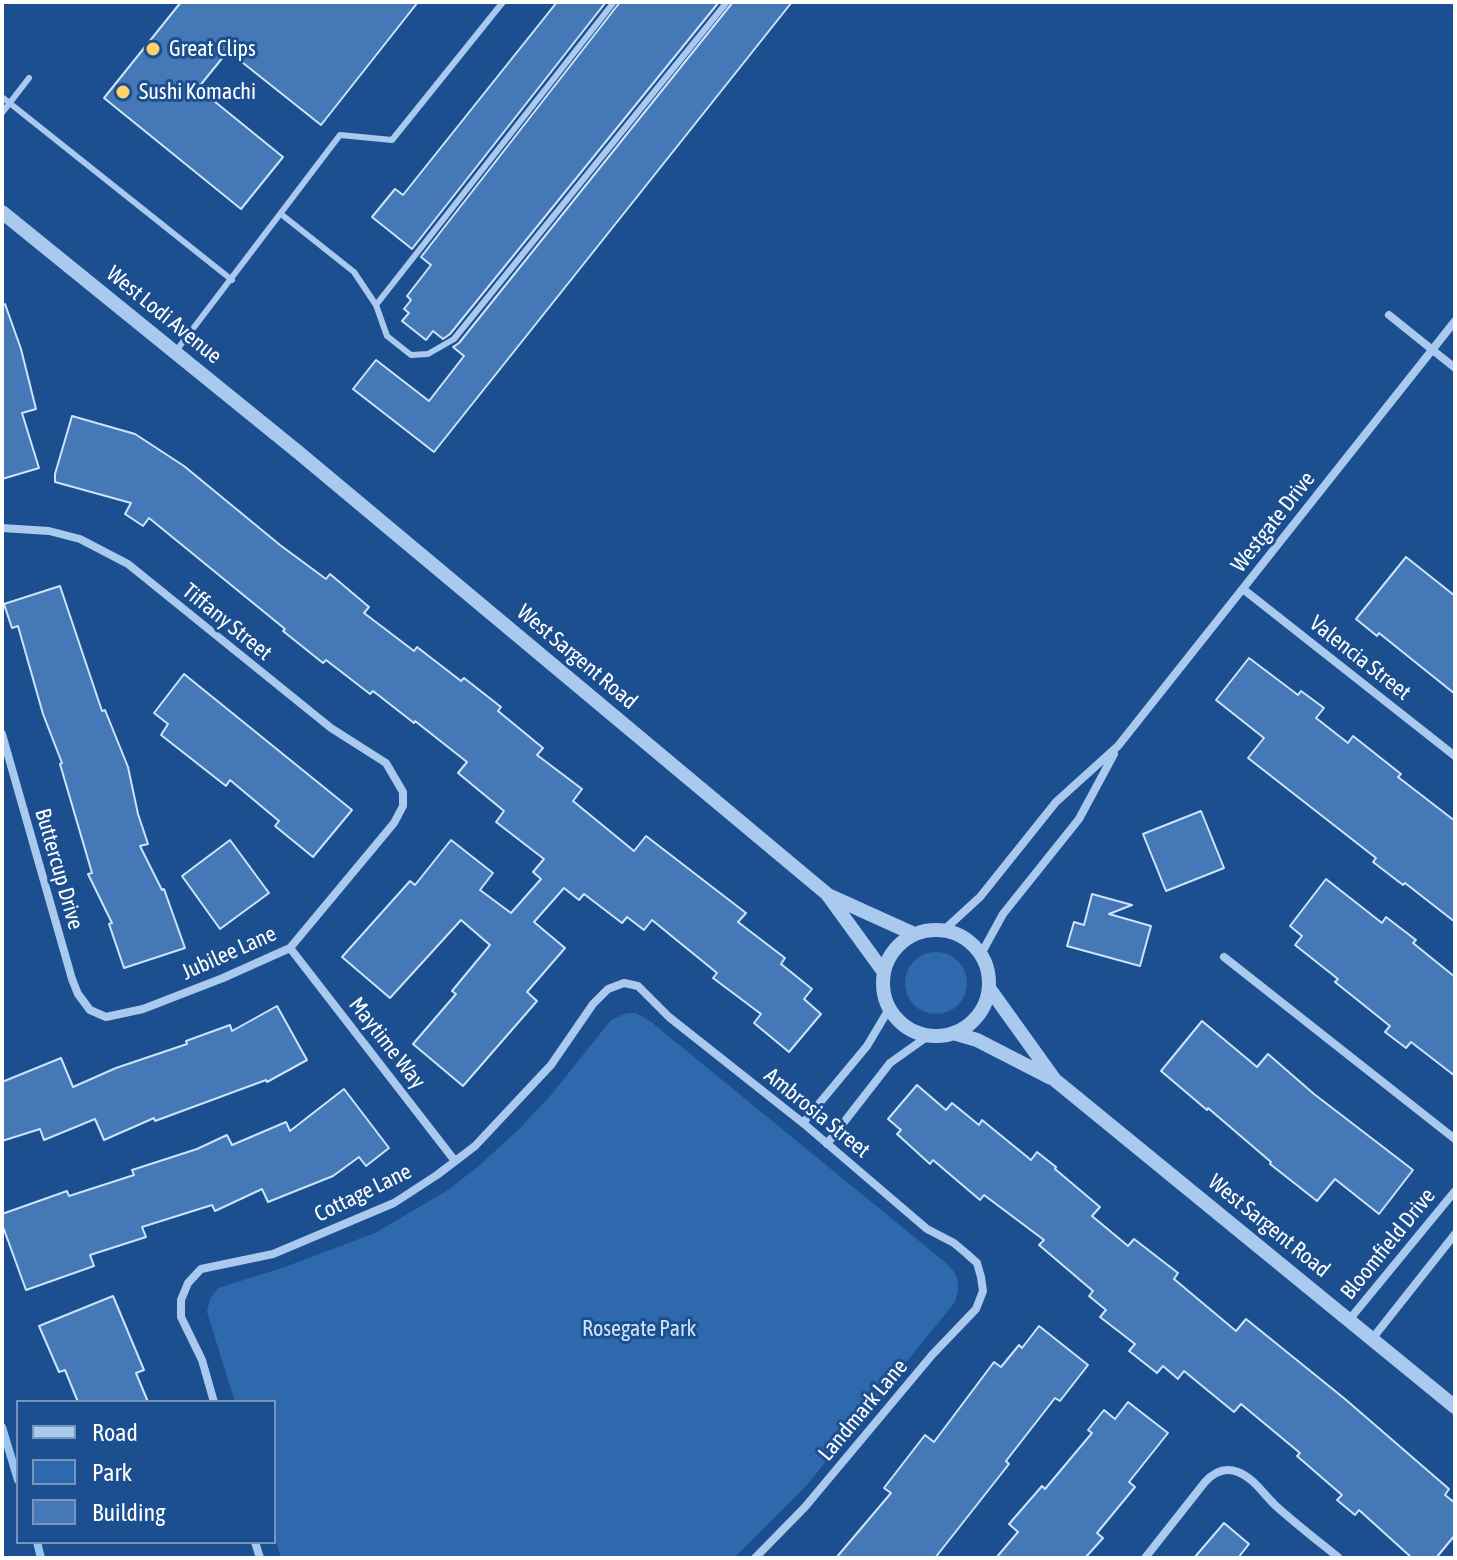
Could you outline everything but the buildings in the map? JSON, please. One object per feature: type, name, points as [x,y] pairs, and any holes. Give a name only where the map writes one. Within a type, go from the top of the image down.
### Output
[{"type":"street","name":"West Lodi Avenue","points":[[2,212],[298,452]]},
{"type":"street","points":[[1389,315],[1455,368]]},
{"type":"street","name":"Westgate Drive","points":[[944,930],[980,897],[1056,802],[1118,746],[1455,321]]},
{"type":"street","name":"West Sargent Road","points":[[298,452],[827,894],[883,971]]},
{"type":"street","name":"Tiffany Street","points":[[2,528],[49,531],[80,539],[128,564],[331,728],[386,763],[403,792]]},
{"type":"street","name":"Valencia Street","points":[[1243,589],[1455,756]]},
{"type":"street","name":"Buttercup Drive","points":[[2,734],[72,979],[90,1010]]},
{"type":"street","name":"Westgate Drive","points":[[981,954],[1003,914],[1079,819],[1118,746]]},
{"type":"street","name":"Jubilee Lane","points":[[90,1010],[106,1017],[128,1014],[223,978],[290,948],[394,823],[403,806],[403,792]]},
{"type":"street","name":"West Sargent Road","points":[[827,894],[914,934]]},
{"type":"street","points":[[944,930],[958,934],[981,954],[988,971],[989,988],[986,1003],[967,1027],[953,1033],[928,1036],[912,1031],[889,1009],[883,990],[883,971],[889,956],[900,943],[914,934],[944,930]]},
{"type":"street","name":"Maytime Way","points":[[290,948],[455,1161]]},
{"type":"street","points":[[1224,957],[1455,1139]]},
{"type":"street","name":"Cottage Lane","points":[[213,1400],[202,1360],[181,1317],[181,1300],[188,1283],[201,1269],[273,1254],[394,1203],[475,1146],[551,1065],[593,1004],[608,989],[624,983]]},
{"type":"street","name":"Ambrosia Street","points":[[624,983],[638,986],[669,1017],[803,1123],[927,1229],[954,1243],[977,1263],[981,1277]]},
{"type":"street","name":"West Sargent Road","points":[[989,988],[1055,1080]]},
{"type":"street","points":[[803,1123],[867,1046],[889,1009]]},
{"type":"street","name":"West Sargent Road","points":[[953,1033],[977,1040],[1055,1080],[1455,1407]]},
{"type":"street","points":[[827,1144],[890,1063],[928,1036]]},
{"type":"street","name":"Bloomfield Drive","points":[[1349,1320],[1455,1191]]},
{"type":"street","name":"Bloomfield Drive","points":[[1372,1339],[1455,1234]]},
{"type":"street","name":"Landmark Lane","points":[[755,1558],[805,1507],[932,1355],[976,1309],[983,1291],[981,1277]]},
{"type":"street","points":[[1145,1558],[1205,1482],[1214,1472],[1223,1471],[1237,1471],[1249,1478],[1275,1505],[1339,1558]]},
{"type":"lane","points":[[176,352],[340,135],[392,140],[503,2]]},
{"type":"lane","points":[[376,305],[614,2]]},
{"type":"lane","points":[[281,214],[354,272],[376,305],[387,336],[411,355],[428,354],[454,339],[727,2]]},
{"type":"lane","points":[[2,113],[29,78]]},
{"type":"lane","points":[[2,97],[232,280]]},
{"type":"green space","points":[[936,952],[948,954],[958,961],[965,971],[965,995],[958,1005],[948,1012],[936,1014],[924,1012],[914,1005],[907,995],[905,983],[907,971],[914,961],[924,954]]},
{"type":"green space","name":"Rosegate Park","points":[[627,1013],[636,1013],[650,1021],[946,1263],[958,1281],[955,1302],[806,1486],[734,1558],[281,1558],[276,1542],[276,1400],[234,1400],[207,1312],[210,1299],[218,1288],[375,1233],[448,1190],[518,1130],[551,1095],[611,1020]]},
{"type":"waterway","points":[[2,1427],[16,1473]]},
{"type":"waterway","points":[[38,1544],[41,1558]]},
{"type":"place","name":"Great Clips","points":[[153,49]]},
{"type":"place","name":"Sushi Komachi","points":[[123,92]]}]
